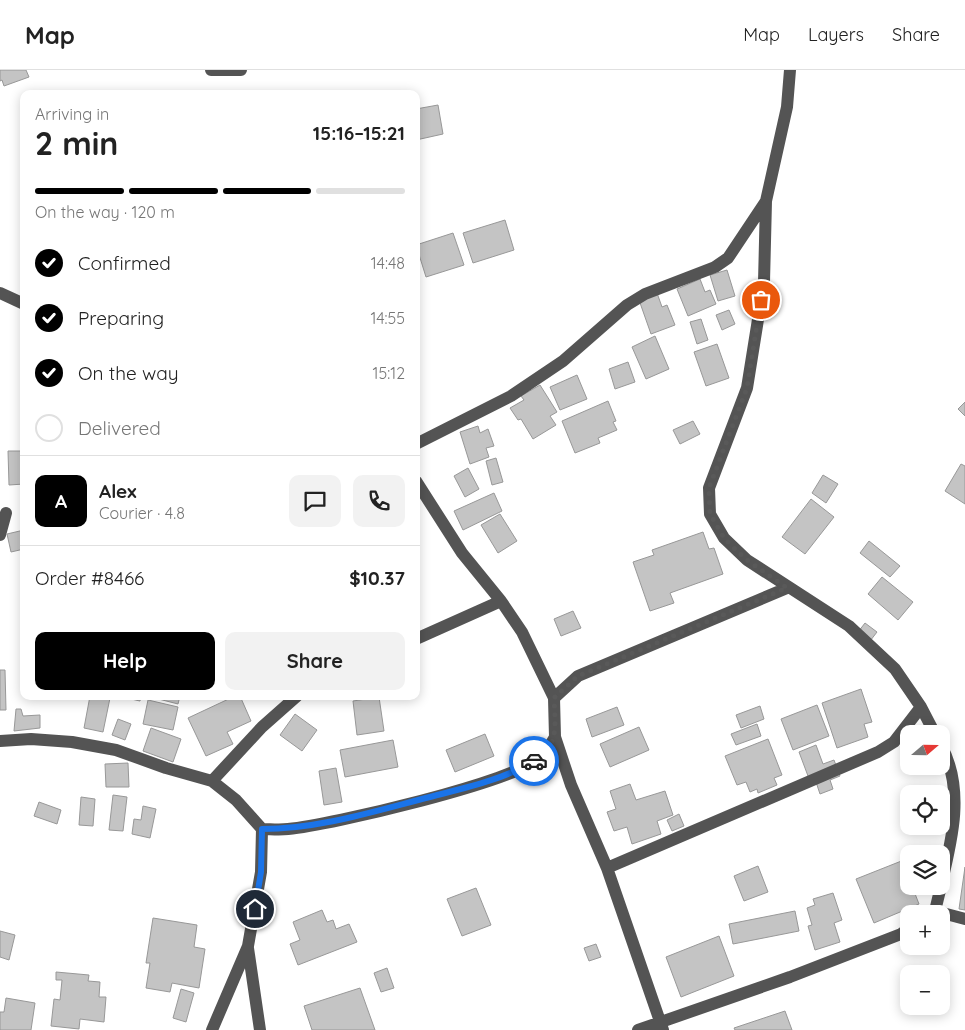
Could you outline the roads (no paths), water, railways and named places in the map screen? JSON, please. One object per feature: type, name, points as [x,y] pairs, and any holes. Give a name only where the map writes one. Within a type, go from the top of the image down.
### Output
[{"type":"street","points":[[211,70],[241,70]]},
{"type":"street","points":[[790,70],[787,107],[766,201],[764,282],[747,388],[709,488],[710,514],[724,538],[741,554],[787,588],[849,626],[895,669],[921,707],[930,725]]},
{"type":"street","points":[[420,442],[511,396],[563,361],[627,305],[645,294],[715,267],[728,258],[766,201]]},
{"type":"street","points":[[0,293],[20,302]]},
{"type":"street","points":[[420,487],[462,553],[501,601],[522,632],[554,698],[555,737],[571,784],[607,868],[662,1026]]},
{"type":"street","points":[[0,535],[6,513]]},
{"type":"street","points":[[554,698],[578,676],[787,588]]},
{"type":"street","points":[[420,637],[501,601]]},
{"type":"street","points":[[212,781],[262,727],[292,700]]},
{"type":"street","points":[[607,868],[878,752],[894,742],[905,731],[921,707]]},
{"type":"street","points":[[262,829],[288,829],[346,819],[495,778],[525,767],[542,756],[555,737]]},
{"type":"street","points":[[0,741],[31,739],[72,742],[116,750],[166,768],[212,781],[236,800],[262,829],[261,872],[248,946],[212,1030]]},
{"type":"street","points":[[950,775],[956,795],[950,850]]},
{"type":"street","points":[[950,916],[965,919]]},
{"type":"street","points":[[638,1030],[662,1026],[900,934]]},
{"type":"street","points":[[248,946],[260,1030]]}]
